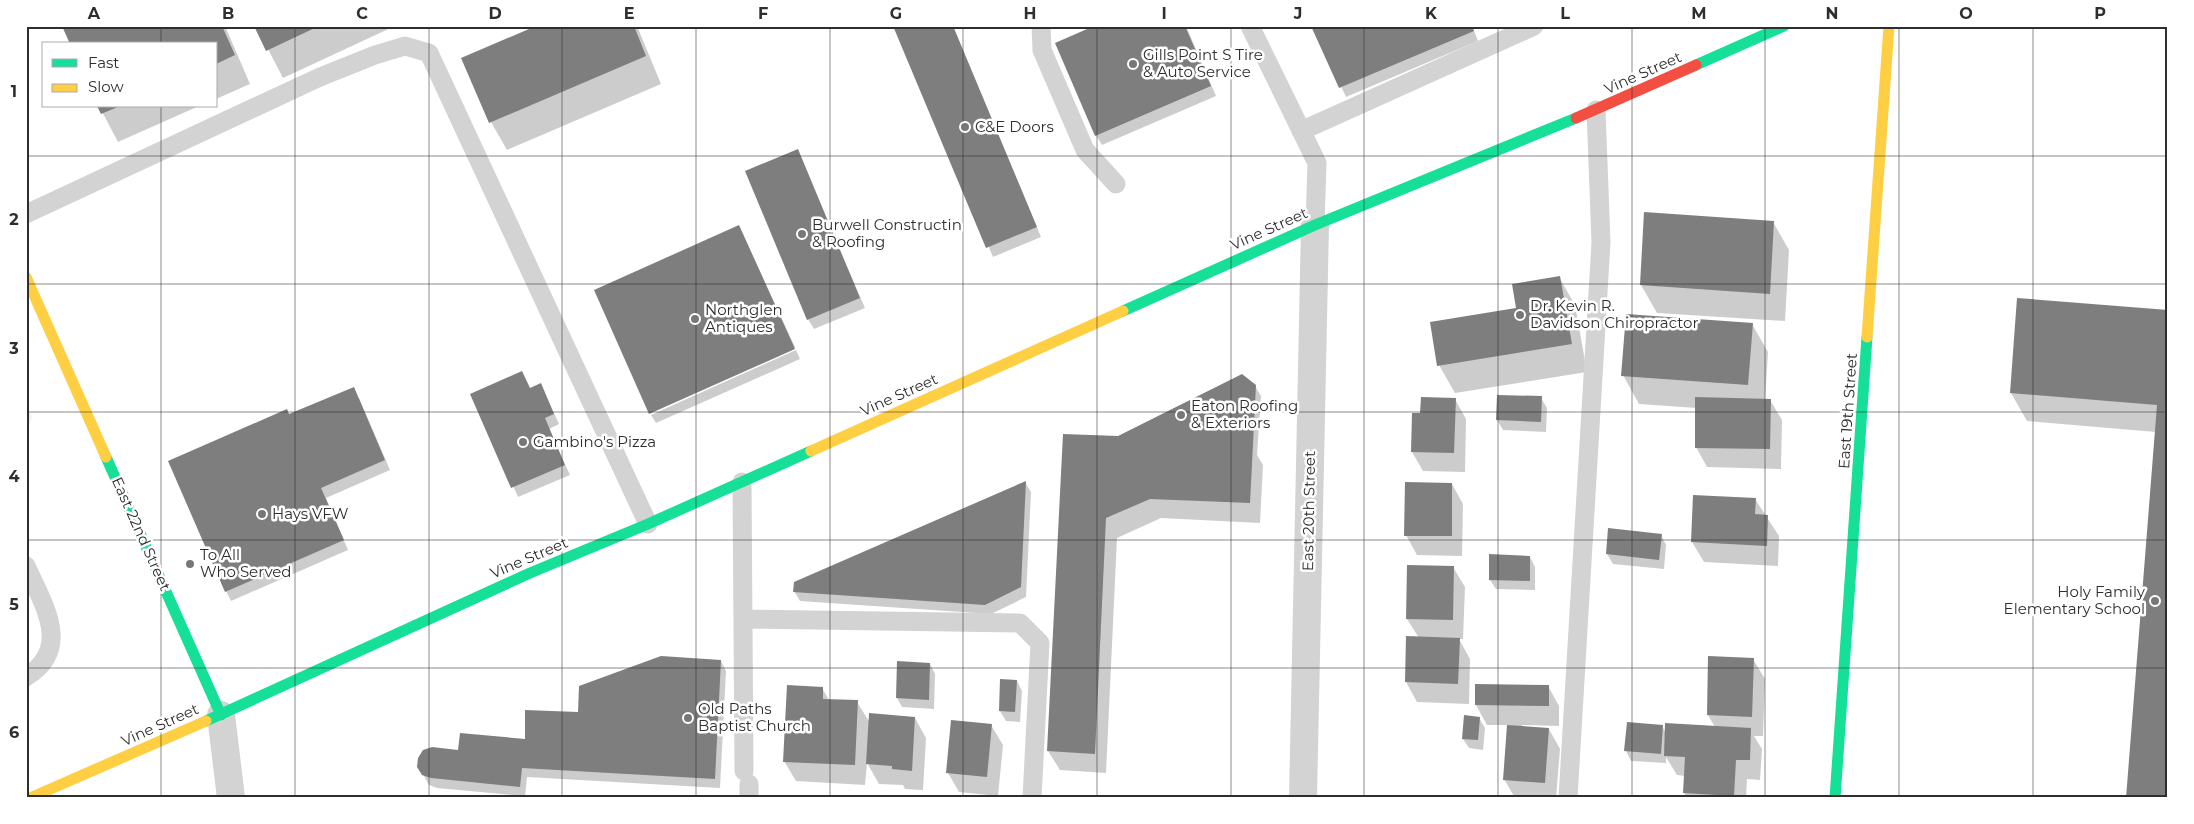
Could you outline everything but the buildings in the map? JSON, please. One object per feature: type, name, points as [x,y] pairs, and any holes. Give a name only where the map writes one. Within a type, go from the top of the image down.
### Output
[{"type":"main road","name":"Vine Street","points":[[30,798],[220,715],[530,573],[648,524],[1316,225],[1596,110],[1784,26]]},
{"type":"main road","name":"East 19th Street","points":[[1836,798],[1889,26]]},
{"type":"main road","name":"East 22nd Street","points":[[26,277],[220,715]]},
{"type":"street","name":"East 20th Street","points":[[1303,798],[1316,225]]},
{"type":"street","name":"East 22nd Street","points":[[220,715],[231,798]]},
{"type":"lane","points":[[1041,26],[1042,50],[1085,150],[1116,184]]},
{"type":"lane","points":[[1250,26],[1317,163],[1316,225]]},
{"type":"lane","points":[[1301,131],[1534,26]]},
{"type":"lane","points":[[26,214],[320,77],[375,55],[405,46],[429,53],[648,524]]},
{"type":"lane","points":[[1568,798],[1601,242],[1596,110]]},
{"type":"lane","points":[[742,482],[747,784]]},
{"type":"lane","points":[[26,566],[50,620],[52,636],[50,652],[40,666],[26,677]]},
{"type":"lane","points":[[743,619],[1020,623],[1040,642],[1032,798]]},
{"type":"shaded area","points":[[26,400],[32,418],[26,431]]},
{"type":"traffic: fast","points":[[1696,65],[1784,26]]},
{"type":"traffic: fast","points":[[1123,311],[1315,225],[1576,118]]},
{"type":"traffic: fast","points":[[1835,798],[1867,337]]},
{"type":"traffic: fast","points":[[206,721],[530,573],[648,524],[811,451]]},
{"type":"traffic: fast","points":[[106,457],[221,715]]},
{"type":"traffic: slow","points":[[1867,337],[1889,26]]},
{"type":"traffic: slow","points":[[26,277],[106,457]]},
{"type":"traffic: slow","points":[[811,451],[1123,311]]},
{"type":"traffic: slow","points":[[30,798],[206,721]]},
{"type":"traffic: jam","points":[[1576,118],[1696,65]]},
{"type":"place","name":"Gills Point S Tire & Auto Service","points":[[1133,64]]},
{"type":"place","name":"C&E Doors","points":[[965,127]]},
{"type":"place","name":"Burwell Constructin & Roofing","points":[[802,234]]},
{"type":"place","name":"Dr. Kevin R. Davidson Chiropractor","points":[[1520,315]]},
{"type":"place","name":"Northglen Antiques","points":[[695,319]]},
{"type":"place","name":"Eaton Roofing & Exteriors","points":[[1181,415]]},
{"type":"place","name":"Gambino's Pizza","points":[[523,442]]},
{"type":"place","name":"Hays VFW","points":[[262,514]]},
{"type":"place","name":"To All Who Served","points":[[190,564]]},
{"type":"place","name":"Holy Family Elementary School","points":[[2155,601]]},
{"type":"place","name":"Old Paths Baptist Church","points":[[688,718]]}]
